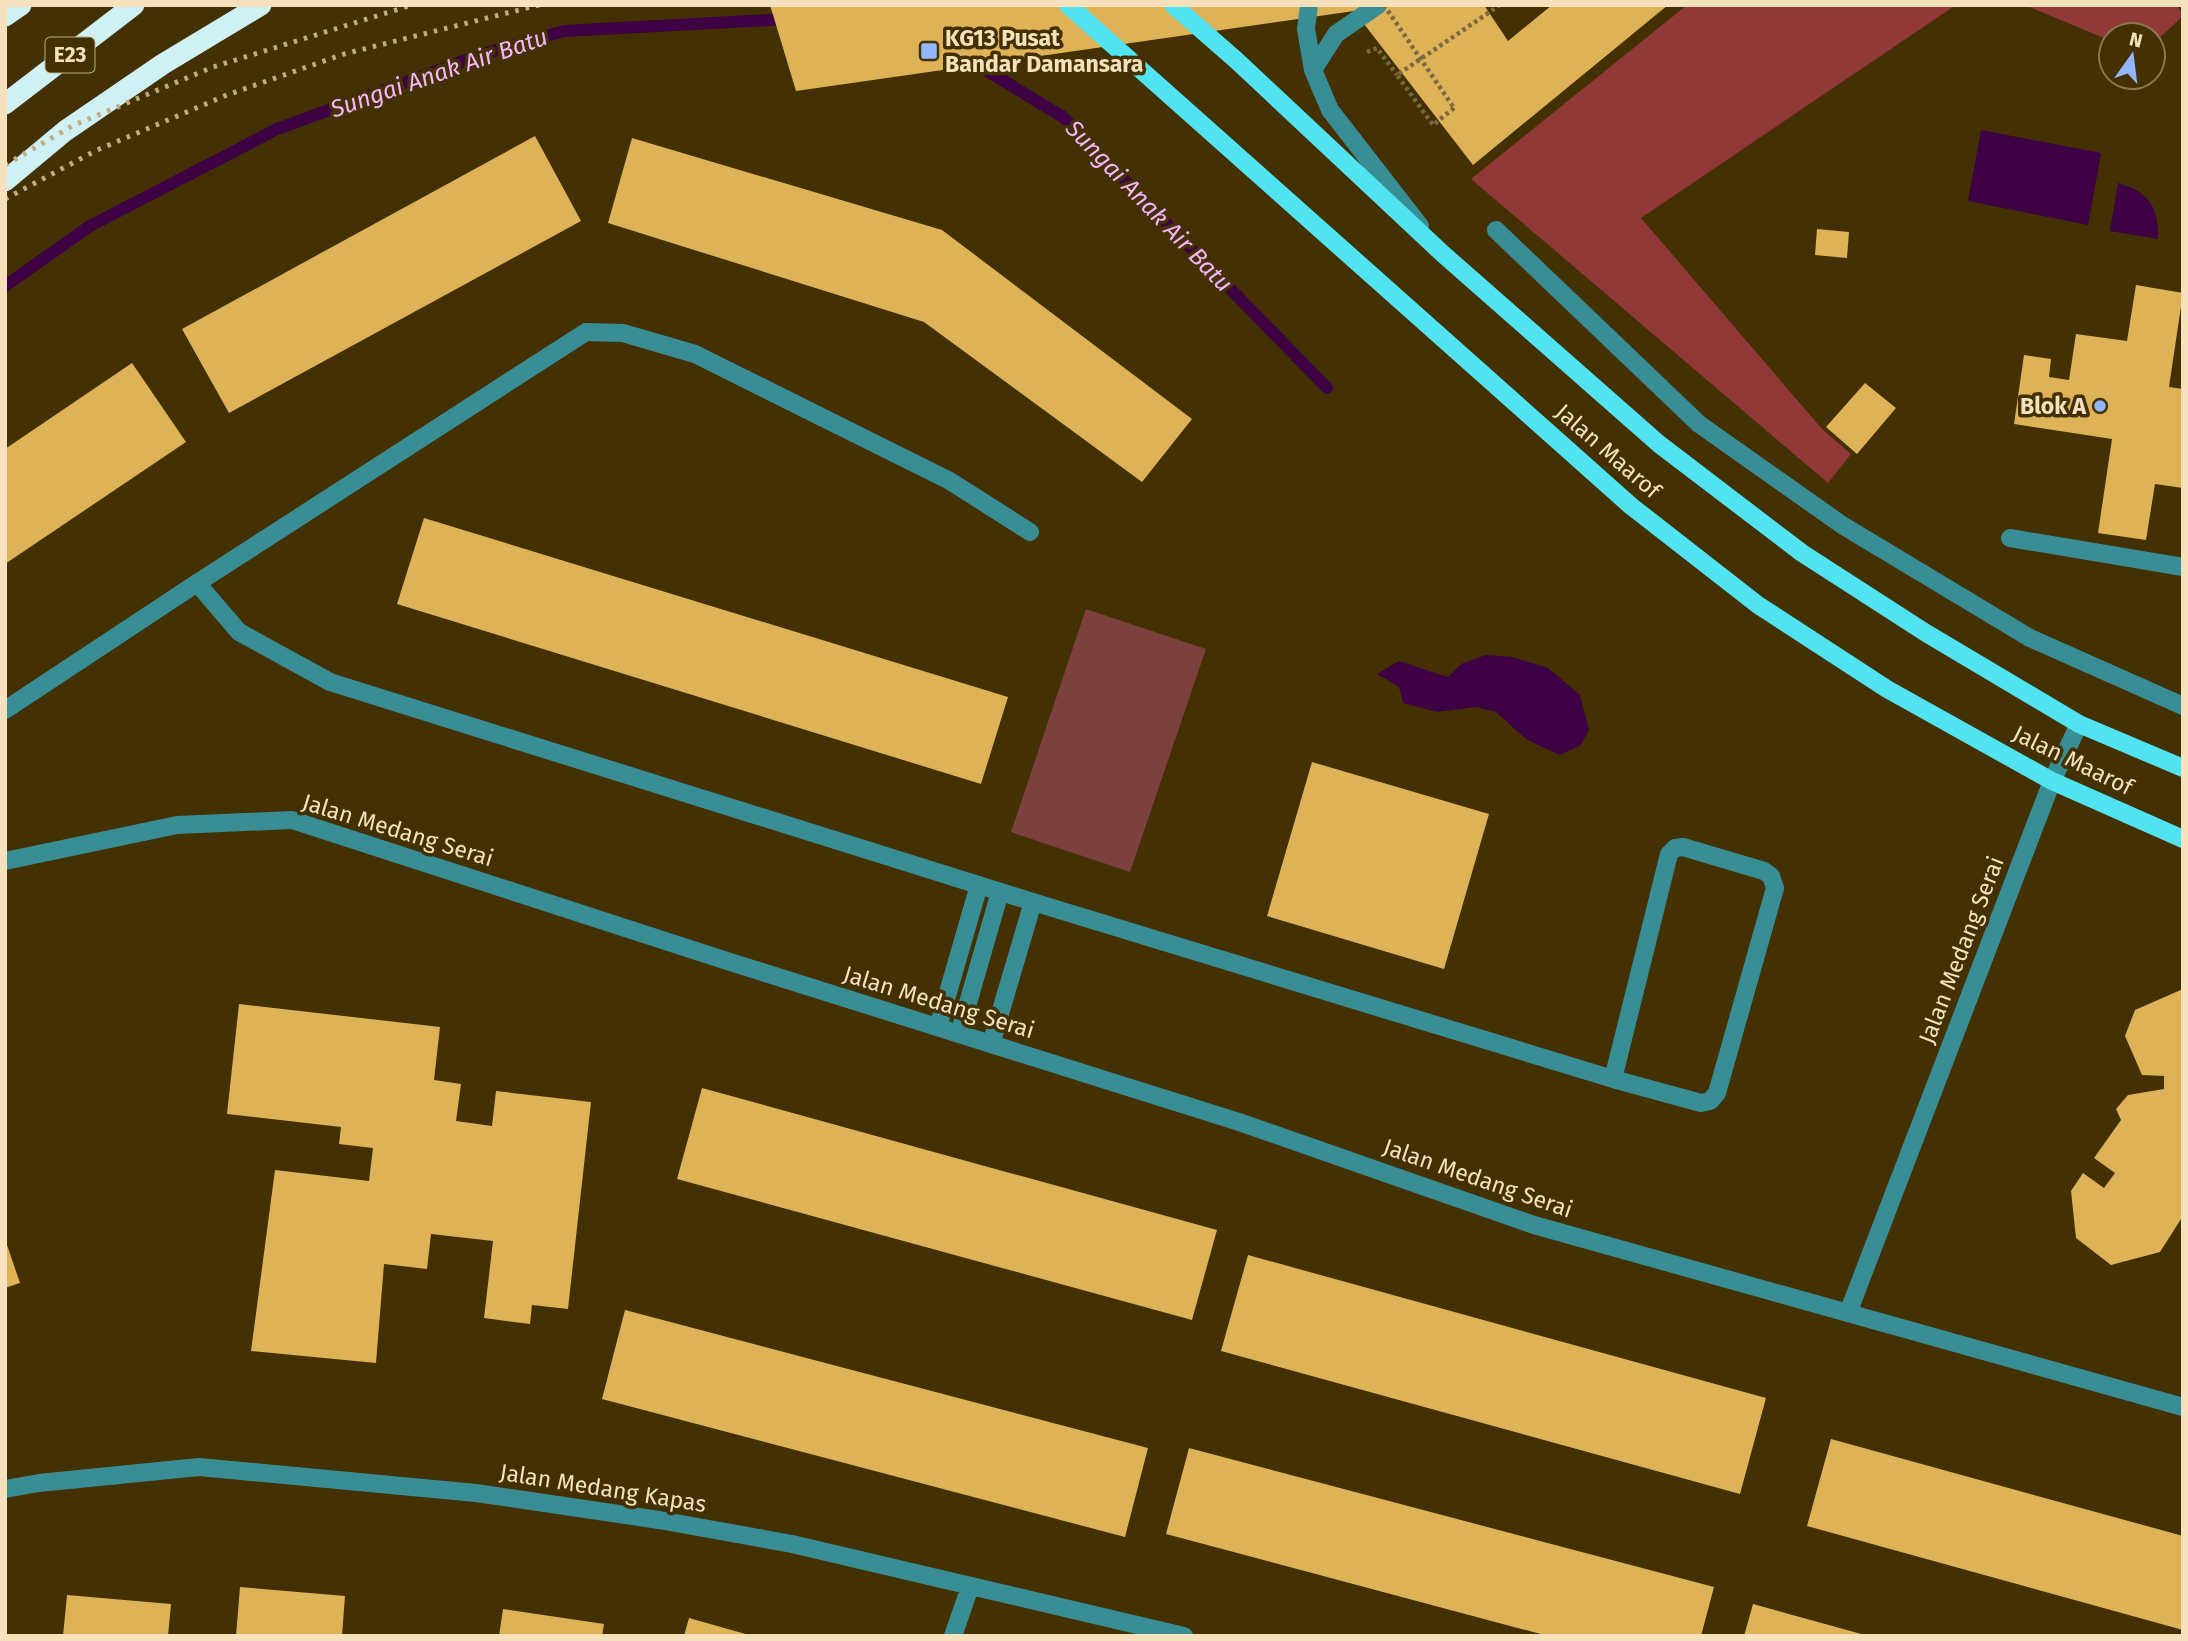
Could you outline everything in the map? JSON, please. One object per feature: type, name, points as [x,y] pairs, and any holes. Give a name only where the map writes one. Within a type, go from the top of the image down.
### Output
[{"type":"highway","points":[[5,16],[21,5]]},
{"type":"highway","name":"E23","points":[[5,104],[134,5]]},
{"type":"highway","points":[[5,181],[65,131],[152,71],[261,5]]},
{"type":"main road","name":"Jalan Maarof","points":[[1068,5],[1631,506],[1769,613],[1887,689],[2052,781],[2183,839]]},
{"type":"main road","name":"Jalan Maarof","points":[[1173,5],[1236,60],[1443,254],[1659,444],[1802,553],[1926,633],[2079,724],[2183,768]]},
{"type":"street","points":[[1309,5],[1306,29],[1313,70],[1330,110],[1443,254]]},
{"type":"street","points":[[1313,70],[1336,34],[1378,5]]},
{"type":"street","points":[[1496,230],[1699,424],[1842,525],[2030,638],[2183,706]]},
{"type":"street","points":[[5,710],[586,332],[624,333],[695,354],[950,481],[1030,532]]},
{"type":"street","points":[[2010,538],[2183,567]]},
{"type":"street","points":[[197,583],[239,632],[330,682],[1000,892],[1613,1079],[1701,1103],[1710,1101],[1717,1093],[1774,888],[1771,876],[1764,870],[1683,847],[1675,848],[1669,854],[1613,1079]]},
{"type":"street","name":"Jalan Medang Serai","points":[[1848,1313],[2052,781],[2079,724]]},
{"type":"street","name":"Jalan Medang Serai","points":[[5,861],[177,825],[292,820],[1239,1122],[1534,1225],[2183,1407]]},
{"type":"street","points":[[938,1027],[979,885]]},
{"type":"street","points":[[959,1034],[1000,892]]},
{"type":"street","points":[[990,1044],[1033,902]]},
{"type":"street","name":"Jalan Medang Kapas","points":[[5,1489],[38,1483],[199,1467],[476,1493],[659,1520],[792,1544],[1184,1636]]},
{"type":"street","points":[[953,1636],[971,1587]]},
{"type":"path","points":[[1384,5],[1454,107],[1433,125],[1397,75],[1500,5]]},
{"type":"shaded area","points":[[1687,5],[1956,5],[1641,218],[1822,429],[1851,454],[1828,483],[1471,179]]},
{"type":"shaded area","points":[[2025,5],[2177,5],[2183,16],[2167,31],[2167,21],[2097,21],[2097,35]]},
{"type":"shaded area","points":[[1981,130],[2101,153],[2088,225],[1968,201]]},
{"type":"shaded area","points":[[2118,183],[2137,191],[2150,202],[2157,218],[2158,239],[2110,231]]},
{"type":"shaded area","points":[[1086,609],[1206,649],[1130,872],[1011,832]]},
{"type":"shaded area","points":[[1486,655],[1512,657],[1548,668],[1580,695],[1589,730],[1580,746],[1559,755],[1526,739],[1496,712],[1476,707],[1437,712],[1403,703],[1399,687],[1377,674],[1399,661],[1448,677],[1461,664]]},
{"type":"building","points":[[770,5],[1484,5],[1508,41],[1552,5],[1668,5],[1473,165],[1354,11],[796,91]]},
{"type":"building","points":[[535,136],[581,221],[229,413],[182,329]]},
{"type":"building","points":[[632,138],[942,230],[1192,419],[1142,482],[924,322],[608,223]]},
{"type":"building","points":[[1817,229],[1849,232],[1847,258],[1815,255]]},
{"type":"building","name":"Blok A","points":[[2136,285],[2183,293],[2169,387],[2183,389],[2183,488],[2155,484],[2146,540],[2098,533],[2112,439],[2014,424],[2024,355],[2051,359],[2049,377],[2069,380],[2076,334],[2127,341]]},
{"type":"building","points":[[132,363],[186,442],[5,564],[5,449]]},
{"type":"building","points":[[1865,383],[1896,408],[1857,454],[1826,427]]},
{"type":"building","points":[[424,518],[1008,697],[981,784],[397,604]]},
{"type":"building","points":[[1312,762],[1489,814],[1444,969],[1267,916]]},
{"type":"building","points":[[2183,989],[2183,1216],[2160,1252],[2111,1265],[2076,1238],[2071,1191],[2083,1173],[2104,1188],[2115,1173],[2094,1158],[2121,1120],[2116,1109],[2128,1095],[2164,1089],[2164,1076],[2142,1075],[2125,1036],[2135,1010]]},
{"type":"building","points":[[239,1004],[440,1027],[434,1080],[461,1084],[456,1121],[492,1126],[496,1091],[591,1102],[568,1309],[532,1305],[530,1324],[484,1318],[493,1241],[431,1234],[427,1269],[384,1264],[376,1363],[251,1351],[275,1170],[369,1181],[373,1148],[339,1144],[341,1127],[227,1114]]},
{"type":"building","points":[[702,1088],[1217,1230],[1192,1320],[677,1179]]},
{"type":"building","points":[[5,1239],[20,1283],[5,1288]]},
{"type":"building","points":[[1248,1255],[1766,1398],[1740,1494],[1221,1351]]},
{"type":"building","points":[[625,1310],[1148,1448],[1125,1537],[602,1399]]},
{"type":"building","points":[[1831,1439],[2183,1536],[2183,1630],[1807,1526]]},
{"type":"building","points":[[1189,1448],[1714,1587],[1701,1636],[1548,1636],[1166,1534]]},
{"type":"building","points":[[240,1587],[345,1596],[342,1636],[236,1636]]},
{"type":"building","points":[[67,1595],[171,1604],[168,1636],[63,1636]]},
{"type":"building","points":[[1753,1604],[1865,1635],[1865,1636],[1744,1636]]},
{"type":"building","points":[[503,1609],[604,1624],[602,1636],[499,1636]]},
{"type":"building","points":[[689,1618],[749,1635],[749,1636],[684,1636]]},
{"type":"waterway","name":"Sungai Anak Air Batu","points":[[5,286],[90,226],[277,129],[483,54],[564,31],[789,19]]},
{"type":"waterway","name":"Sungai Anak Air Batu","points":[[966,58],[1063,117],[1327,388]]},
{"type":"railway","points":[[5,165],[74,125],[213,67],[412,5]]},
{"type":"railway","points":[[5,199],[97,150],[227,95],[344,54],[539,5]]},
{"type":"place","name":"KG13 Pusat Bandar Damansara","points":[[929,51]]},
{"type":"place","name":"Blok A","points":[[2100,406]]}]
